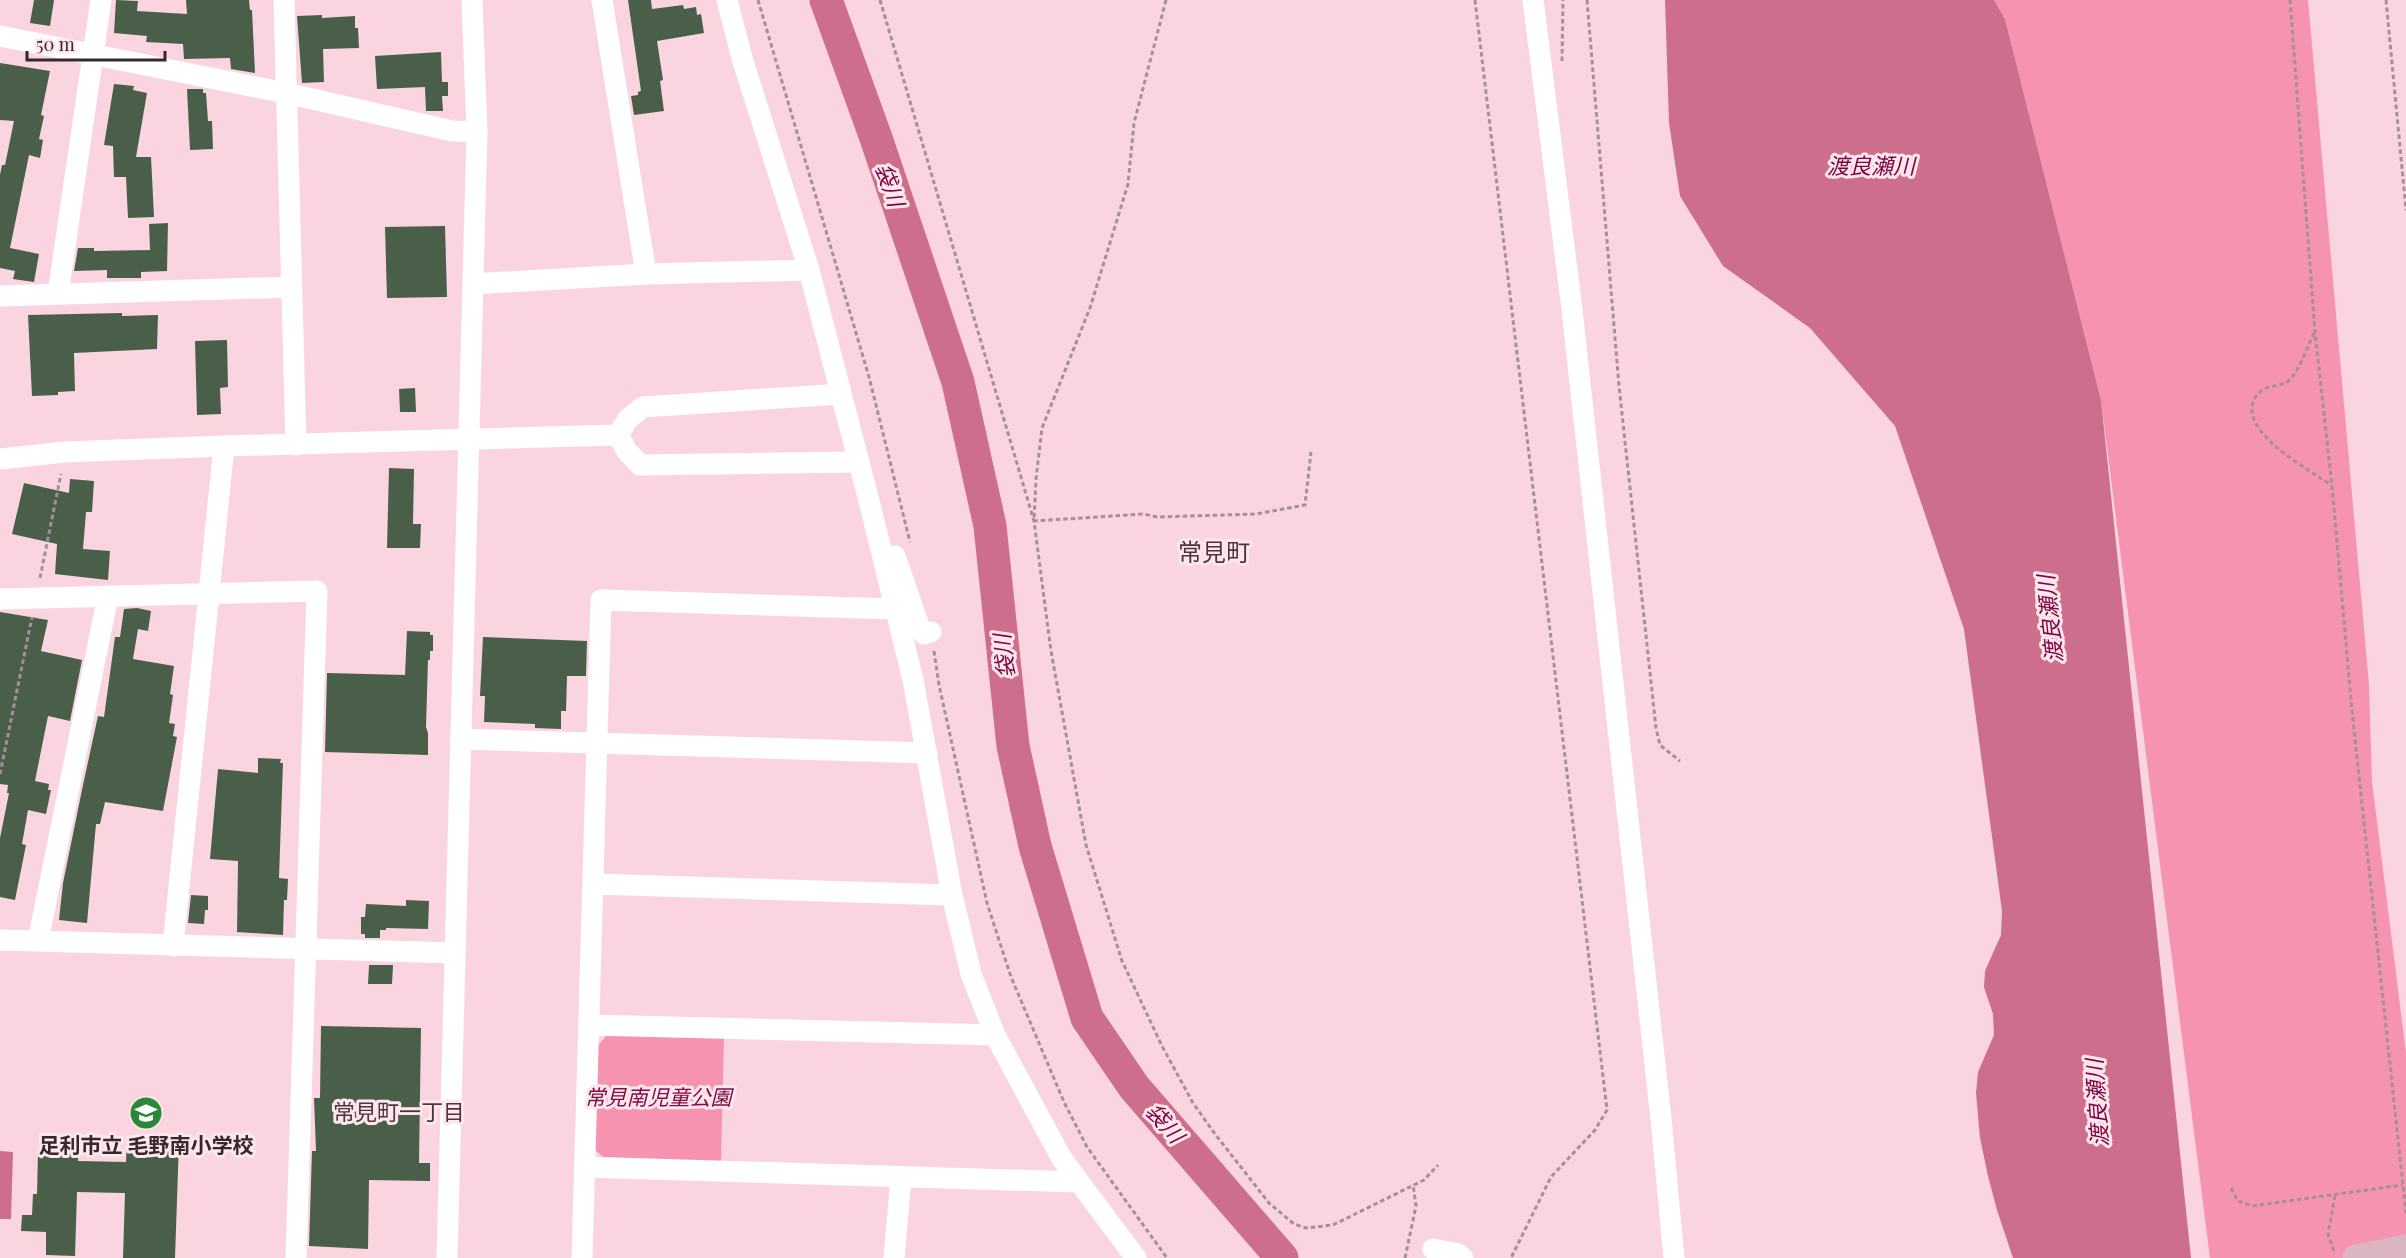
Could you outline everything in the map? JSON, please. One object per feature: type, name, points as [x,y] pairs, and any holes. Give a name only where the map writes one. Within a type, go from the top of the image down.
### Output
[{"type":"main road","points":[[2356,1258],[2406,1248]]},
{"type":"street","points":[[58,294],[101,0]]},
{"type":"street","points":[[284,0],[296,445]]},
{"type":"street","points":[[447,1258],[477,132],[472,0]]},
{"type":"street","points":[[602,0],[646,274]]},
{"type":"street","points":[[727,0],[742,58],[809,270],[869,501],[913,680],[952,895],[971,974],[995,1035],[1062,1159],[1136,1258]]},
{"type":"street","points":[[1533,0],[1571,301],[1660,1108],[1674,1258]]},
{"type":"street","points":[[0,36],[286,93],[452,131],[477,132]]},
{"type":"street","points":[[473,284],[646,274],[809,270]]},
{"type":"street","points":[[0,296],[291,287]]},
{"type":"street","points":[[618,435],[628,418],[643,407],[841,394]]},
{"type":"street","points":[[0,459],[64,452],[618,435]]},
{"type":"street","points":[[618,435],[627,451],[640,465],[859,462]]},
{"type":"street","points":[[173,946],[224,446]]},
{"type":"street","points":[[869,501],[890,541],[920,629],[924,634],[931,632]]},
{"type":"street","points":[[0,599],[317,591],[296,1258]]},
{"type":"street","points":[[38,941],[108,596]]},
{"type":"street","points":[[582,1258],[601,600],[895,609]]},
{"type":"street","points":[[460,738],[927,753]]},
{"type":"street","points":[[593,884],[952,895]]},
{"type":"street","points":[[0,940],[455,953]]},
{"type":"street","points":[[589,1025],[995,1035]]},
{"type":"street","points":[[585,1167],[1079,1182]]},
{"type":"street","points":[[894,1258],[901,1177]]},
{"type":"street","points":[[1433,1249],[1458,1254],[1463,1258]]},
{"type":"path","points":[[758,0],[870,376],[912,550]]},
{"type":"path","points":[[880,0],[1034,520],[1052,651],[1086,845],[1122,961],[1162,1046],[1193,1103],[1269,1203],[1294,1224],[1306,1228],[1333,1225],[1424,1180],[1438,1165]]},
{"type":"path","points":[[1034,520],[1042,428],[1090,308],[1128,184],[1134,123],[1166,0]]},
{"type":"path","points":[[1475,0],[1607,1110],[1595,1130],[1551,1177],[1511,1258]]},
{"type":"path","points":[[1587,0],[1619,387],[1656,728],[1660,746],[1680,761]]},
{"type":"path","points":[[2386,0],[2406,210]]},
{"type":"path","points":[[2290,1],[2315,332],[2332,486],[2352,711],[2406,1213]]},
{"type":"path","points":[[2315,332],[2296,372],[2288,381],[2265,388],[2255,398],[2253,408],[2256,422],[2263,435],[2275,448],[2332,486]]},
{"type":"path","points":[[1034,520],[1144,514],[1157,518],[1256,514],[1305,505],[1311,452]]},
{"type":"path","points":[[0,774],[61,474]]},
{"type":"path","points":[[931,632],[939,685],[987,903],[1011,977],[1064,1102],[1087,1147],[1111,1184],[1167,1258]]},
{"type":"path","points":[[1405,1258],[1416,1206],[1413,1184]]},
{"type":"path","points":[[2231,1188],[2238,1201],[2252,1206],[2402,1185]]},
{"type":"path","points":[[2335,1196],[2328,1234],[2337,1258]]},
{"type":"green space","points":[[1994,0],[2308,0],[2369,685],[2372,782],[2406,1053],[2406,1258],[2210,1258],[2101,400],[2005,19]]},
{"type":"green space","name":"常見南児童公園","points":[[608,1034],[724,1037],[721,1162],[605,1159],[593,1148],[595,1049]]},
{"type":"water","name":"渡良瀬川","points":[[1665,0],[1994,0],[2005,19],[2101,400],[2191,1258],[2013,1258],[1988,1176],[1980,1138],[1976,1093],[1978,1072],[1994,1035],[1993,1014],[1984,987],[1985,971],[2001,935],[2002,911],[1964,629],[1895,426],[1810,328],[1723,266],[1680,196],[1669,123]]},
{"type":"water","points":[[0,1151],[13,1152],[11,1219],[0,1219]]},
{"type":"building","points":[[34,0],[54,0],[50,26],[30,23]]},
{"type":"building","points":[[116,0],[138,1],[137,11],[187,14],[186,0],[249,0],[250,10],[252,10],[255,73],[231,69],[230,58],[184,59],[183,44],[146,42],[147,36],[114,33]]},
{"type":"building","points":[[628,0],[651,0],[652,9],[683,5],[684,9],[696,7],[697,15],[701,14],[704,33],[657,41],[663,80],[660,81],[664,111],[634,115],[631,96],[638,95],[641,91]]},
{"type":"building","points":[[322,15],[322,18],[355,16],[359,48],[323,49],[324,82],[302,83],[297,16]]},
{"type":"building","points":[[441,52],[442,82],[448,82],[448,96],[442,96],[443,111],[426,111],[425,87],[377,89],[375,56]]},
{"type":"building","points":[[0,63],[50,71],[41,115],[44,116],[39,139],[43,140],[40,158],[29,155],[10,248],[39,254],[34,282],[13,279],[15,271],[0,268],[0,175],[2,165],[5,165],[14,121],[0,120]]},
{"type":"building","points":[[114,84],[134,86],[133,90],[147,93],[136,157],[151,157],[154,217],[128,218],[126,177],[114,177],[113,146],[104,145]]},
{"type":"building","points":[[187,89],[203,89],[203,93],[206,93],[208,121],[212,121],[213,149],[190,150]]},
{"type":"building","points":[[168,223],[167,271],[141,272],[141,278],[107,278],[107,270],[74,271],[78,248],[94,248],[94,251],[150,250],[149,224]]},
{"type":"building","points":[[445,226],[447,297],[387,298],[385,227]]},
{"type":"building","points":[[122,313],[122,316],[158,315],[157,349],[74,353],[75,391],[58,392],[58,395],[32,396],[28,315]]},
{"type":"building","points":[[227,340],[228,387],[220,388],[221,414],[197,415],[195,341]]},
{"type":"building","points":[[415,388],[416,412],[400,412],[399,389]]},
{"type":"building","points":[[389,468],[414,469],[413,524],[421,524],[420,548],[387,548]]},
{"type":"building","points":[[70,479],[94,481],[92,512],[86,512],[83,549],[110,551],[108,580],[55,574],[57,544],[12,534],[24,483],[69,493]]},
{"type":"building","points":[[137,608],[151,611],[148,631],[138,629],[133,659],[174,666],[169,723],[175,724],[173,736],[177,737],[163,811],[105,802],[100,824],[96,824],[87,923],[59,920],[63,883],[98,716],[104,717],[115,637],[120,637],[124,609]]},
{"type":"building","points":[[0,612],[48,620],[41,651],[82,660],[70,721],[48,716],[35,781],[49,784],[48,790],[51,790],[46,814],[28,810],[22,844],[26,845],[15,900],[0,897],[0,838],[9,793],[7,793],[8,785],[0,784]]},
{"type":"building","points":[[407,631],[430,632],[430,635],[433,635],[433,651],[430,651],[430,660],[428,660],[426,727],[428,755],[325,752],[327,673],[405,675]]},
{"type":"building","points":[[483,637],[587,641],[586,676],[567,676],[566,711],[561,711],[561,729],[535,728],[535,724],[484,722],[485,696],[480,696]]},
{"type":"building","points":[[258,758],[281,759],[280,763],[283,763],[279,878],[288,879],[287,900],[284,900],[283,935],[237,932],[238,861],[210,859],[218,769],[258,773]]},
{"type":"building","points":[[191,895],[208,896],[208,910],[205,910],[204,924],[188,923]]},
{"type":"building","points":[[406,900],[429,901],[428,929],[386,928],[386,930],[380,930],[380,938],[365,938],[365,934],[361,934],[361,917],[365,917],[366,904],[406,906]]},
{"type":"building","points":[[369,965],[393,965],[392,984],[368,984]]},
{"type":"building","points":[[321,1026],[421,1028],[419,1163],[430,1163],[430,1181],[369,1180],[368,1249],[309,1246],[312,1151],[316,1151],[314,1098],[320,1098]]},
{"type":"building","points":[[55,1138],[79,1139],[78,1161],[126,1162],[127,1140],[179,1142],[175,1258],[123,1258],[125,1193],[77,1192],[75,1256],[46,1255],[46,1232],[21,1231],[22,1215],[32,1215],[33,1194],[37,1194],[38,1152],[54,1153]]},
{"type":"waterway","name":"袋川","points":[[826,0],[876,138],[958,382],[990,526],[1013,746],[1035,846],[1087,1018],[1134,1087],[1282,1258]]},
{"type":"place","name":"足利市立 毛野南小学校","points":[[146,1113]]},
{"type":"district","name":"常見町","points":[[1214,553]]},
{"type":"district","name":"常見町一丁目","points":[[399,1112]]}]
